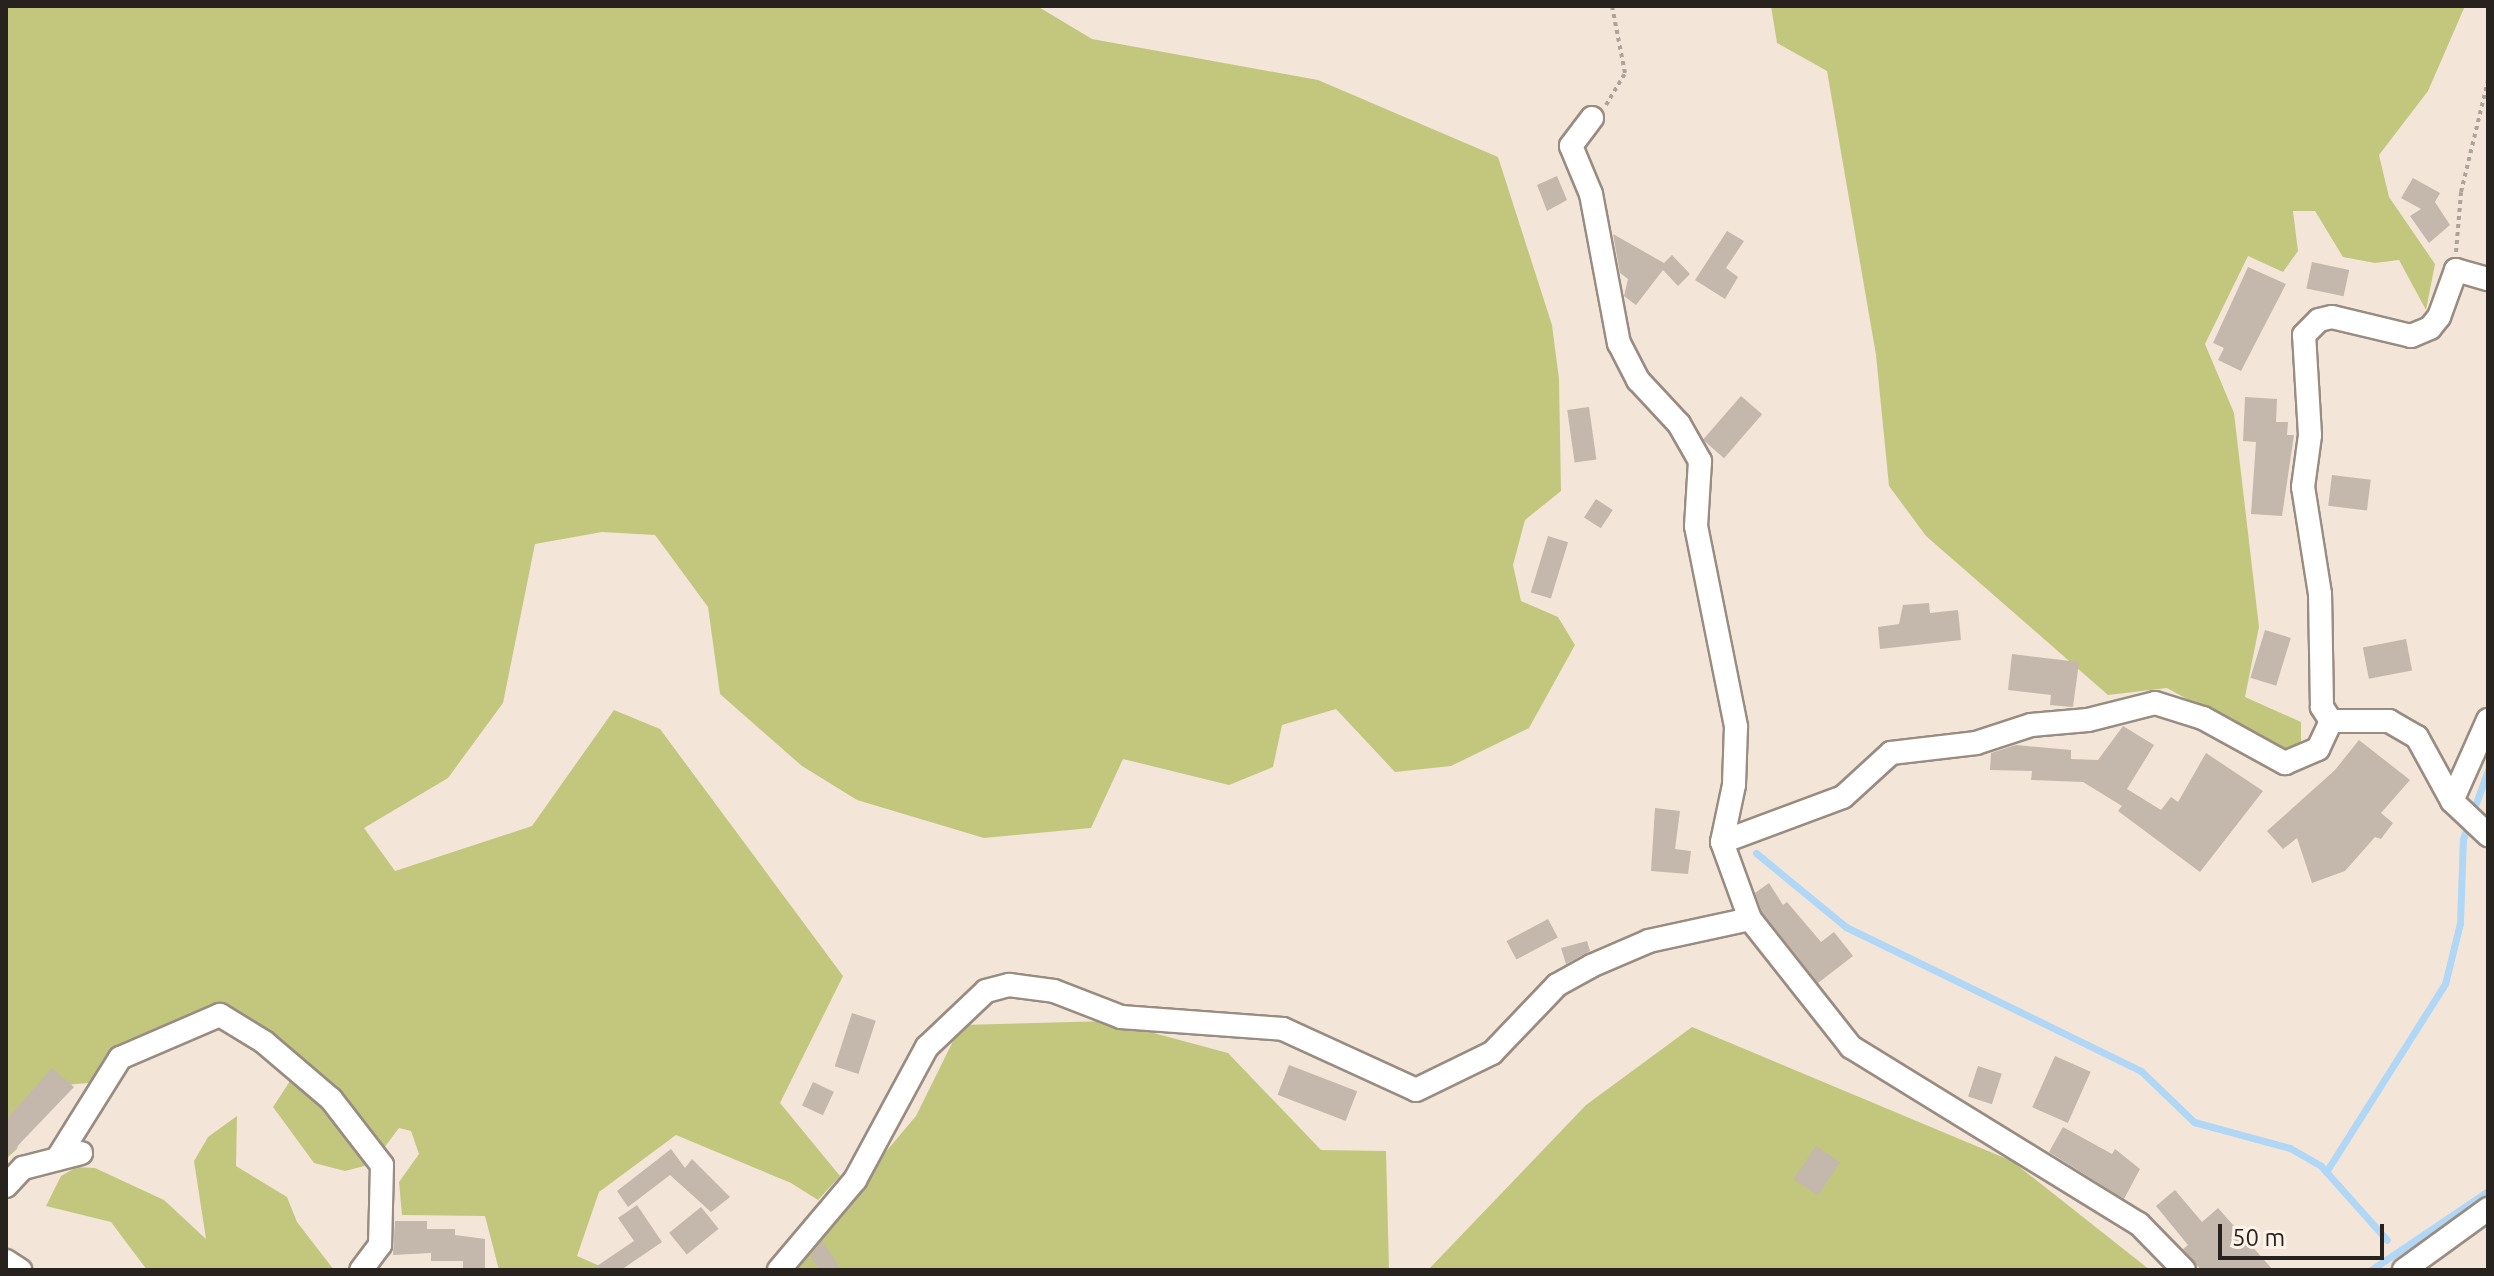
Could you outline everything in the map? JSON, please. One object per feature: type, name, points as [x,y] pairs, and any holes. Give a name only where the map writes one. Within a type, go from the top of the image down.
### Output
[{"type":"street","points":[[1592,118],[1571,146],[1591,194],[1619,343],[1638,380],[1679,424],[1700,461],[1696,526],[1736,727],[1734,785],[1722,842],[1750,919],[1851,1047],[2139,1224],[2184,1270]]},
{"type":"street","points":[[2331,721],[2322,707],[2320,594],[2303,487],[2310,435],[2304,335],[2332,317],[2411,336],[2422,333],[2439,317],[2456,270],[2488,279]]},
{"type":"street","points":[[1722,842],[1843,797],[1891,753],[1976,743],[2031,725],[2088,720],[2155,703],[2203,718],[2285,763],[2318,749],[2331,721]]},
{"type":"street","points":[[2470,818],[2488,720]]},
{"type":"street","points":[[2331,721],[2389,721],[2417,737],[2470,818]]},
{"type":"street","points":[[779,1270],[855,1180],[927,1047],[986,991],[1009,985],[1054,991],[1121,1017],[1283,1029],[1416,1090],[1492,1053],[1557,985],[1591,966],[1649,941],[1750,919]]},
{"type":"street","points":[[57,1159],[120,1058],[220,1015],[264,1042],[331,1099],[382,1165],[380,1245],[361,1270]]},
{"type":"street","points":[[6,1186],[23,1168],[81,1153]]},
{"type":"street","points":[[2404,1270],[2488,1209]]},
{"type":"street","points":[[6,1261],[20,1270]]},
{"type":"path","points":[[1592,118],[1613,99],[1625,73],[1612,6]]},
{"type":"path","points":[[2456,270],[2461,192],[2488,80]]},
{"type":"green space","points":[[6,6],[1037,6],[1092,39],[1318,80],[1498,157],[1552,325],[1559,379],[1561,491],[1525,520],[1513,565],[1521,601],[1558,617],[1575,645],[1529,728],[1451,766],[1395,772],[1336,709],[1282,725],[1273,767],[1229,785],[1123,759],[1091,828],[984,838],[857,800],[802,766],[720,694],[708,607],[655,535],[602,532],[535,544],[503,703],[448,778],[364,828],[395,871],[532,826],[614,710],[660,729],[843,976],[780,1103],[840,1176],[818,1200],[791,1183],[676,1135],[599,1192],[577,1256],[609,1270],[499,1270],[485,1216],[402,1215],[399,1182],[419,1154],[411,1131],[399,1128],[372,1164],[345,1171],[314,1163],[273,1107],[290,1081],[280,1050],[233,1014],[88,1083],[54,1086],[26,1120],[17,1149],[6,1159]]},
{"type":"green space","points":[[1771,6],[2465,6],[2428,91],[2379,155],[2389,197],[2435,264],[2426,310],[2399,260],[2375,263],[2343,257],[2315,211],[2293,211],[2298,251],[2283,272],[2248,256],[2205,344],[2234,413],[2259,627],[2245,697],[2301,722],[2301,743],[2283,752],[2167,688],[2108,695],[1926,536],[1889,486],[1876,355],[1827,71],[1777,43]]},
{"type":"green space","points":[[1109,1021],[1228,1053],[1321,1150],[1386,1151],[1389,1270],[786,1270],[916,1116],[961,1025]]},
{"type":"green space","points":[[1692,1027],[2012,1161],[2150,1270],[1428,1270],[1586,1105]]},
{"type":"green space","points":[[237,1116],[236,1166],[287,1197],[297,1222],[334,1270],[147,1270],[111,1222],[46,1206],[61,1176],[77,1167],[95,1168],[164,1200],[206,1239],[194,1161],[208,1137]]},
{"type":"building","points":[[1557,176],[1567,200],[1547,211],[1537,185]]},
{"type":"building","points":[[2413,178],[2440,193],[2435,202],[2450,225],[2429,243],[2410,216],[2421,209],[2401,198]]},
{"type":"building","points":[[1727,231],[1744,241],[1726,268],[1738,277],[1725,299],[1695,280]]},
{"type":"building","points":[[1613,234],[1664,263],[1672,255],[1690,274],[1678,286],[1663,270],[1636,305],[1624,296],[1628,279],[1620,273]]},
{"type":"building","points":[[2312,262],[2349,270],[2344,296],[2306,288]]},
{"type":"building","points":[[2248,267],[2286,284],[2241,371],[2218,360],[2224,348],[2213,343]]},
{"type":"building","points":[[1741,396],[1762,414],[1724,458],[1703,440]]},
{"type":"building","points":[[2245,397],[2277,399],[2276,422],[2288,422],[2287,435],[2294,435],[2282,516],[2251,514],[2256,442],[2243,441]]},
{"type":"building","points":[[1589,407],[1596,459],[1575,463],[1567,410]]},
{"type":"building","points":[[2332,475],[2371,480],[2367,511],[2328,506]]},
{"type":"building","points":[[1596,499],[1613,510],[1601,528],[1584,517]]},
{"type":"building","points":[[1548,536],[1568,542],[1551,599],[1531,592]]},
{"type":"building","points":[[1929,603],[1930,613],[1958,610],[1961,640],[1880,649],[1878,627],[1899,624],[1903,605]]},
{"type":"building","points":[[2265,630],[2291,638],[2276,686],[2250,678]]},
{"type":"building","points":[[2406,639],[2412,670],[2369,679],[2363,647]]},
{"type":"building","points":[[2012,654],[2079,662],[2073,707],[2050,705],[2051,695],[2008,690]]},
{"type":"building","points":[[2123,726],[2154,745],[2127,789],[2161,810],[2171,797],[2178,802],[2206,753],[2263,791],[2200,872],[2118,811],[2122,806],[2083,782],[2031,780],[2032,771],[1990,770],[1991,753],[2016,745],[2071,750],[2071,759],[2098,760]]},
{"type":"building","points":[[2359,740],[2410,780],[2381,813],[2393,823],[2381,839],[2375,837],[2345,871],[2312,883],[2297,838],[2283,849],[2267,831],[2335,770]]},
{"type":"building","points":[[1655,808],[1680,811],[1675,849],[1691,851],[1688,874],[1651,871]]},
{"type":"building","points":[[1769,883],[1783,905],[1787,902],[1821,942],[1834,932],[1853,956],[1818,983],[1762,912],[1755,893]]},
{"type":"building","points":[[1548,919],[1558,938],[1516,960],[1507,941]]},
{"type":"building","points":[[1587,941],[1590,951],[1566,964],[1561,948]]},
{"type":"building","points":[[852,1013],[876,1021],[858,1074],[835,1066]]},
{"type":"building","points":[[2055,1056],[2091,1072],[2068,1123],[2032,1107]]},
{"type":"building","points":[[1289,1065],[1357,1091],[1346,1121],[1278,1095]]},
{"type":"building","points":[[1978,1066],[2002,1074],[1992,1104],[1968,1096]]},
{"type":"building","points":[[52,1068],[74,1087],[6,1158],[6,1120]]},
{"type":"building","points":[[813,1082],[834,1092],[823,1115],[802,1106]]},
{"type":"building","points":[[2063,1127],[2112,1154],[2115,1149],[2140,1169],[2124,1199],[2049,1152]]},
{"type":"building","points":[[1816,1146],[1840,1162],[1818,1195],[1794,1179]]},
{"type":"building","points":[[671,1149],[685,1168],[692,1159],[730,1197],[711,1212],[670,1175],[628,1207],[617,1191]]},
{"type":"building","points":[[2175,1190],[2202,1222],[2218,1208],[2273,1270],[2201,1270],[2183,1249],[2188,1245],[2156,1206]]},
{"type":"building","points":[[637,1205],[662,1242],[621,1270],[591,1270],[634,1241],[618,1218]]},
{"type":"building","points":[[701,1207],[719,1229],[687,1255],[669,1233]]},
{"type":"building","points":[[395,1221],[427,1221],[427,1229],[455,1229],[455,1235],[485,1239],[485,1270],[463,1270],[463,1261],[431,1261],[431,1253],[393,1255]]},
{"type":"building","points":[[822,1241],[842,1270],[820,1270],[810,1256]]},
{"type":"waterway","points":[[2326,1172],[2445,984],[2460,923],[2463,839],[2488,770]]},
{"type":"waterway","points":[[1756,853],[1846,927],[2141,1071],[2194,1122],[2290,1148],[2321,1166],[2387,1240]]},
{"type":"waterway","points":[[2371,1270],[2488,1191]]}]
